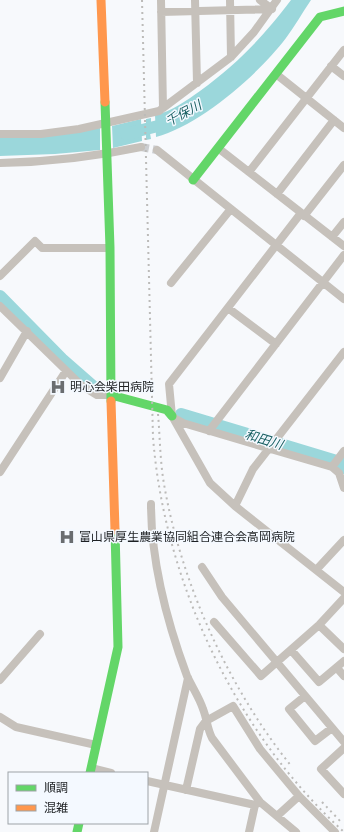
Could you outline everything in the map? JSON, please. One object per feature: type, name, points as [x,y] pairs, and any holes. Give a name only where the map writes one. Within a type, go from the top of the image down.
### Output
[{"type":"street","points":[[101,0],[110,248],[111,395],[118,647],[91,771],[102,772]]},
{"type":"street","points":[[161,0],[163,108]]},
{"type":"street","points":[[196,0],[197,83]]},
{"type":"street","points":[[230,0],[231,57]]},
{"type":"street","points":[[260,0],[272,9]]},
{"type":"street","points":[[0,134],[41,134],[79,129],[159,111],[231,57],[254,32],[277,0]]},
{"type":"street","points":[[161,12],[272,9]]},
{"type":"street","points":[[193,180],[320,17],[344,11]]},
{"type":"street","points":[[249,172],[344,50]]},
{"type":"street","points":[[331,66],[344,76]]},
{"type":"street","points":[[276,74],[344,128]]},
{"type":"street","points":[[277,194],[334,120]]},
{"type":"street","points":[[0,163],[60,161],[141,147]]},
{"type":"street","points":[[218,148],[344,246]]},
{"type":"street","points":[[157,150],[230,210],[344,299]]},
{"type":"street","points":[[172,416],[169,384],[276,246],[344,165]]},
{"type":"street","points":[[172,283],[230,210]]},
{"type":"street","points":[[332,237],[344,222]]},
{"type":"street","points":[[0,276],[35,241],[42,248],[110,248]]},
{"type":"street","points":[[210,429],[344,255]]},
{"type":"street","points":[[0,306],[27,331],[66,372],[81,385],[97,395],[123,396],[167,410],[172,416],[210,483],[235,506],[317,569],[344,592]]},
{"type":"street","points":[[228,308],[276,344]]},
{"type":"street","points":[[0,378],[27,331]]},
{"type":"street","points":[[235,506],[253,469],[344,352]]},
{"type":"street","points":[[0,472],[66,372]]},
{"type":"street","points":[[172,416],[183,423],[210,429],[332,466],[339,473],[344,488]]},
{"type":"street","points":[[332,466],[343,454]]},
{"type":"street","points":[[151,504],[151,529],[161,587],[172,634],[188,678],[203,709],[212,738],[258,803],[296,832]]},
{"type":"street","points":[[317,569],[344,540]]},
{"type":"street","points":[[202,567],[222,597],[344,742]]},
{"type":"street","points":[[214,622],[261,676],[319,625],[344,598]]},
{"type":"street","points":[[319,625],[344,649]]},
{"type":"street","points":[[0,680],[40,634]]},
{"type":"street","points":[[291,650],[319,682],[344,661]]},
{"type":"street","points":[[337,668],[344,676]]},
{"type":"street","points":[[154,832],[188,678]]},
{"type":"street","points":[[305,696],[289,709],[315,741],[332,728]]},
{"type":"street","points":[[186,790],[200,729],[206,721],[233,706],[260,749],[299,796],[335,832]]},
{"type":"street","points":[[0,717],[16,727],[96,745]]},
{"type":"street","points":[[344,748],[321,769],[344,794]]},
{"type":"street","points":[[148,781],[186,790],[258,803]]},
{"type":"street","points":[[277,816],[299,796]]},
{"type":"street","points":[[249,832],[258,803]]},
{"type":"water","points":[[291,0],[311,0],[286,38],[260,67],[227,97],[209,110],[191,122],[156,137],[155,115],[167,111],[184,102],[227,70],[260,38]]},
{"type":"water","points":[[151,118],[151,126],[149,127],[151,139],[146,140],[146,131],[148,127],[146,126],[146,119]]},
{"type":"water","points":[[141,119],[142,141],[113,148],[112,126]]},
{"type":"water","points":[[100,128],[100,150],[55,154],[0,156],[0,137]]},
{"type":"waterway","name":"千保川","points":[[126,134],[170,123]]},
{"type":"waterway","name":"和田川","points":[[0,296],[62,359],[94,387]]},
{"type":"waterway","name":"和田川","points":[[181,414],[340,462],[344,468]]},
{"type":"tunnel","points":[[141,147],[157,150]]},
{"type":"railway","points":[[142,0],[153,437],[160,491],[172,546],[190,599],[212,652],[239,702],[270,749],[305,793],[344,832]]},
{"type":"railway","points":[[158,414],[164,484],[182,559],[195,596],[228,669],[269,737],[292,767]]},
{"type":"railway","points":[[322,802],[341,822]]},
{"type":"traffic: fast","points":[[193,180],[320,17],[344,11]]},
{"type":"traffic: fast","points":[[105,102],[110,248],[111,401]]},
{"type":"traffic: fast","points":[[111,395],[167,410],[172,416]]},
{"type":"traffic: fast","points":[[90,772],[118,647],[115,530]]},
{"type":"traffic: fast","points":[[77,832],[79,824]]},
{"type":"traffic: slow","points":[[101,0],[105,102]]},
{"type":"traffic: slow","points":[[111,401],[115,530]]},
{"type":"place","name":"明心会柴田病院","points":[[58,387]]},
{"type":"place","name":"富山県厚生農業協同組合連合会高岡病院","points":[[67,537]]}]
